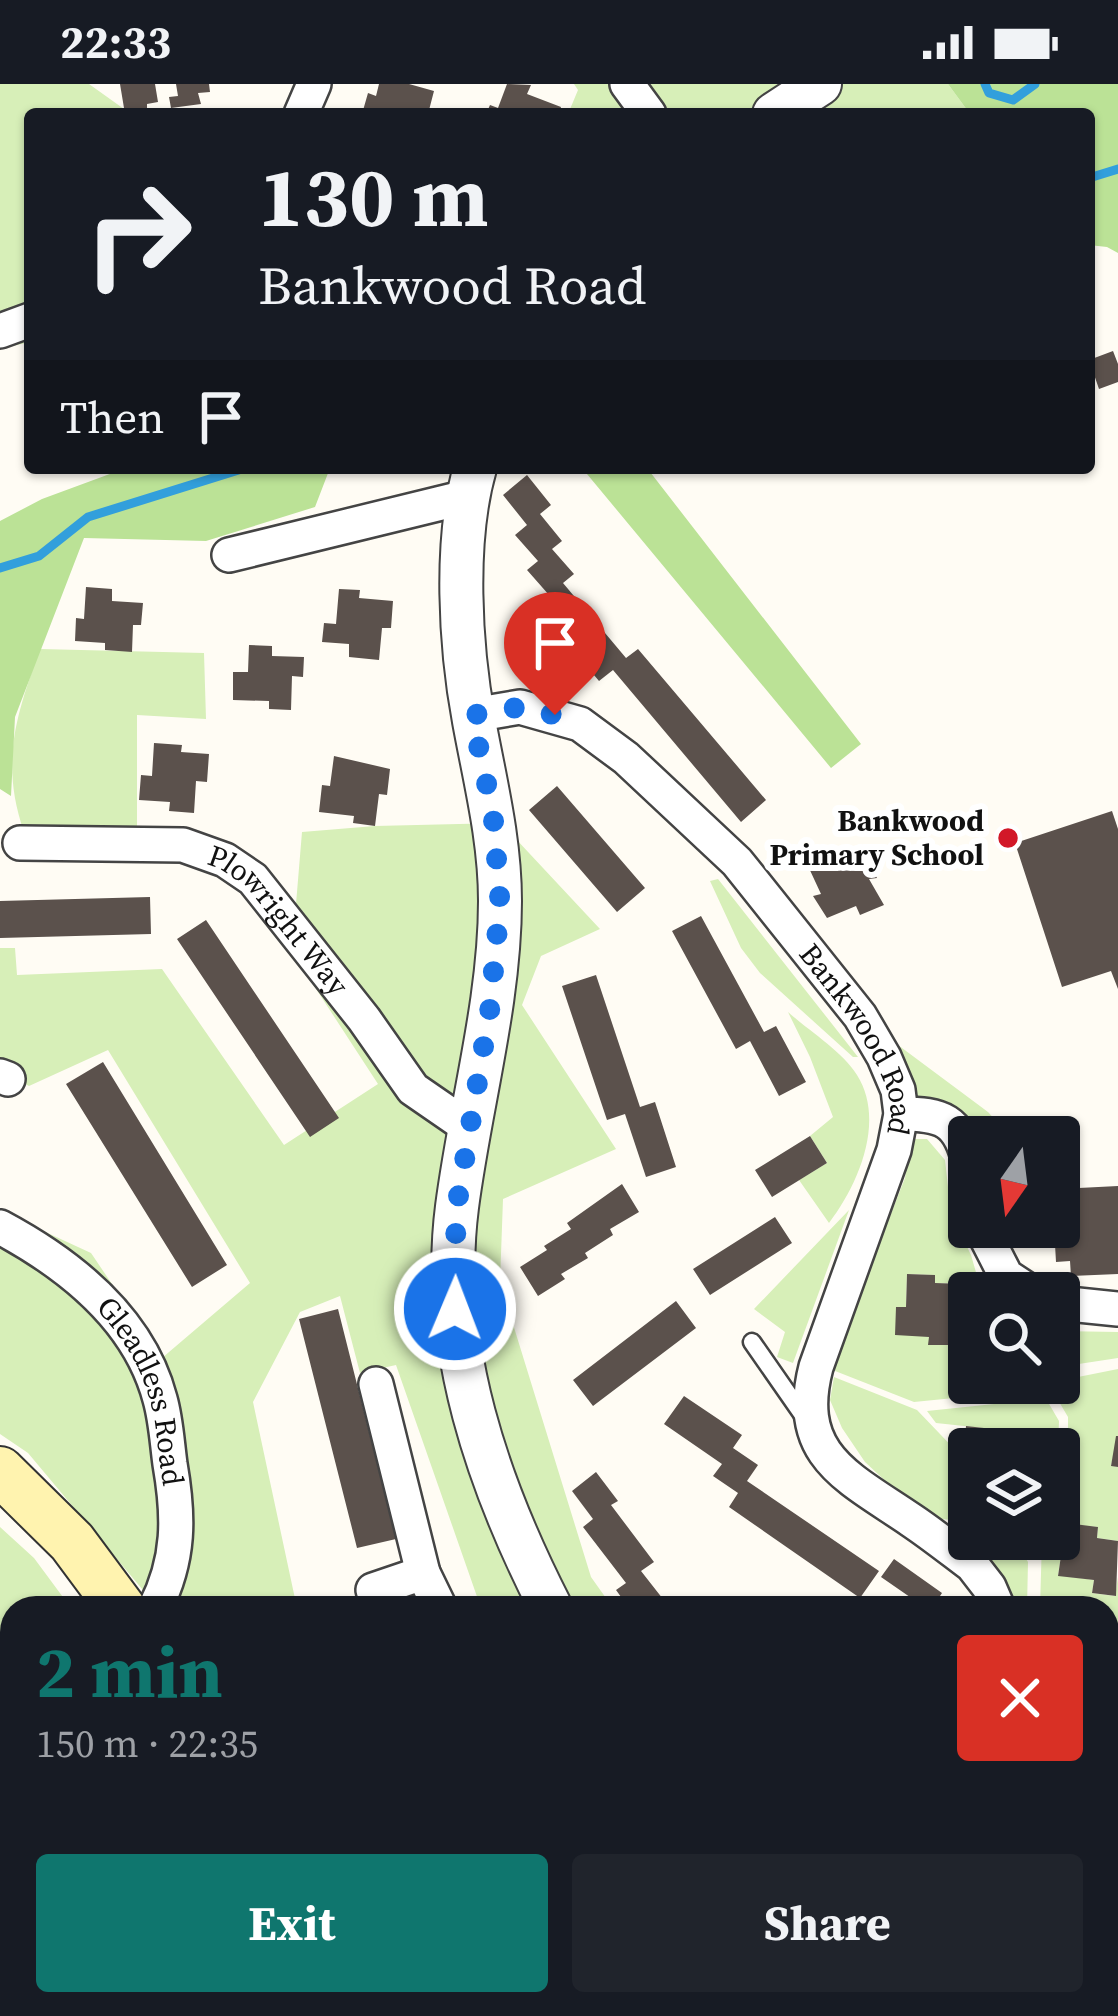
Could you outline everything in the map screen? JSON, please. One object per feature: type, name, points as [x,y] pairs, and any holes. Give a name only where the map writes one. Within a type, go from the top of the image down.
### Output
[{"type":"main road","points":[[0,1471],[72,1542],[113,1596]]},
{"type":"street","points":[[783,108],[820,84]]},
{"type":"street","points":[[229,554],[470,483],[462,595],[472,715],[493,814],[500,902],[490,1008],[456,1211],[455,1309],[465,1379],[498,1494],[545,1596]]},
{"type":"street","name":"Bankwood Road","points":[[472,715],[520,707],[555,715],[580,724],[626,758],[737,862],[860,1016],[898,1090],[901,1114],[894,1150],[816,1367],[808,1401],[814,1431]]},
{"type":"street","name":"Plowright Way","points":[[20,843],[183,845],[225,860],[254,879],[413,1089],[471,1129]]},
{"type":"street","points":[[901,1114],[929,1114],[948,1121]]},
{"type":"street","name":"Gleadless Road","points":[[0,1227],[45,1251],[82,1279],[146,1362],[160,1399],[178,1514],[178,1538],[161,1596]]},
{"type":"street","points":[[1080,1305],[1118,1309]]},
{"type":"street","points":[[376,1384],[423,1573],[434,1596]]},
{"type":"street","points":[[814,1431],[838,1472],[972,1565],[993,1596]]},
{"type":"street","points":[[373,1590],[423,1573]]},
{"type":"lane","points":[[752,1342],[814,1431]]},
{"type":"green space","points":[[0,84],[89,84],[123,108],[24,108],[24,343],[0,349]]},
{"type":"green space","points":[[574,84],[948,84],[966,108],[570,108],[578,90]]},
{"type":"green space","points":[[948,84],[1118,84],[1118,253],[1095,246],[1095,108],[966,108]]},
{"type":"green space","points":[[110,474],[328,474],[315,507],[206,541],[84,538],[15,717],[11,796],[0,789],[0,521],[42,499]]},
{"type":"green space","points":[[587,474],[652,474],[861,744],[831,768]]},
{"type":"green space","points":[[40,649],[204,653],[206,719],[137,715],[137,834],[24,832],[12,761],[24,696]]},
{"type":"green space","points":[[501,823],[600,929],[541,956],[522,1005],[616,1149],[503,1199],[500,1282],[591,1577],[604,1596],[477,1596],[396,1365],[360,1373],[340,1296],[300,1312],[253,1402],[294,1596],[148,1596],[28,1453],[0,1434],[0,1211],[91,1253],[162,1358],[250,1283],[108,1050],[29,1086],[0,1071],[0,948],[15,948],[17,975],[162,969],[284,1145],[378,1084],[292,952],[302,832]]},
{"type":"green space","points":[[718,879],[858,1057],[760,973],[741,948],[710,881]]},
{"type":"green space","points":[[788,1012],[857,1075],[869,1112],[869,1132],[858,1172],[829,1223],[799,1180],[827,1163],[810,1136],[833,1117]]},
{"type":"green space","points":[[898,1045],[992,1116],[948,1116],[948,1122],[914,1096]]},
{"type":"green space","points":[[910,1139],[927,1139],[945,1160],[948,1248],[968,1248],[976,1272],[948,1272],[948,1283],[935,1283],[934,1275],[907,1274],[906,1307],[929,1337],[929,1345],[948,1345],[948,1399],[914,1402],[830,1369],[905,1178]]},
{"type":"green space","points":[[849,1210],[793,1363],[777,1357],[785,1332],[754,1309]]},
{"type":"green space","points":[[1080,1331],[1118,1332],[1118,1358],[1080,1364]]},
{"type":"green space","points":[[1118,1369],[1118,1437],[1111,1465],[1118,1467],[1118,1541],[1097,1538],[1098,1527],[1080,1525],[1080,1428],[1068,1428],[1060,1404],[1080,1404],[1080,1377]]},
{"type":"green space","points":[[834,1377],[917,1410],[948,1442],[948,1520],[924,1517],[865,1462],[830,1400]]},
{"type":"green space","points":[[1049,1404],[1059,1428],[936,1423],[927,1411]]},
{"type":"green space","points":[[0,1527],[34,1558],[62,1596],[0,1596]]},
{"type":"green space","points":[[970,1560],[1027,1560],[1027,1596],[999,1596]]},
{"type":"green space","points":[[1041,1560],[1060,1560],[1058,1575],[1094,1580],[1092,1593],[1115,1596],[1040,1596]]},
{"type":"building","points":[[120,84],[155,84],[158,102],[147,108],[124,108]]},
{"type":"building","points":[[176,84],[209,84],[210,92],[198,93],[201,104],[171,108],[169,97],[178,96]]},
{"type":"building","points":[[379,84],[409,84],[434,91],[430,108],[364,108],[368,93],[376,96]]},
{"type":"building","points":[[507,84],[531,85],[527,94],[561,107],[561,108],[498,108]]},
{"type":"building","points":[[1113,351],[1118,382],[1099,389],[1095,358]]},
{"type":"building","points":[[527,475],[551,505],[540,514],[562,541],[552,549],[574,574],[563,583],[626,658],[638,649],[766,800],[741,822],[613,670],[599,681],[536,606],[549,595],[527,570],[538,561],[515,535],[527,525],[503,495]]},
{"type":"building","points":[[86,587],[112,589],[112,601],[143,603],[141,625],[133,625],[132,652],[105,650],[105,643],[75,641],[76,618],[84,619]]},
{"type":"building","points":[[339,589],[360,590],[359,598],[393,601],[391,628],[382,628],[379,660],[349,657],[349,644],[322,642],[324,623],[336,624]]},
{"type":"building","points":[[249,645],[272,646],[272,656],[304,657],[303,677],[292,676],[291,710],[269,709],[269,701],[233,700],[233,672],[248,672]]},
{"type":"building","points":[[154,743],[209,754],[207,782],[196,781],[194,813],[169,811],[170,802],[139,800],[141,775],[152,776]]},
{"type":"building","points":[[334,756],[390,769],[387,795],[379,794],[375,826],[353,823],[354,816],[319,812],[322,785],[330,786]]},
{"type":"building","points":[[557,786],[645,888],[617,912],[529,810]]},
{"type":"building","points":[[1112,811],[1118,829],[1118,989],[1111,971],[1062,987],[1015,843]]},
{"type":"building","points":[[864,853],[877,878],[869,879],[884,905],[860,915],[856,906],[827,918],[813,896],[821,894],[808,866],[831,858],[835,866]]},
{"type":"building","points":[[150,897],[151,934],[0,938],[0,901]]},
{"type":"building","points":[[701,916],[764,1032],[776,1026],[806,1082],[779,1096],[750,1041],[736,1049],[672,931]]},
{"type":"building","points":[[206,920],[339,1118],[310,1137],[177,939]]},
{"type":"building","points":[[596,975],[640,1107],[655,1102],[676,1167],[646,1177],[625,1114],[607,1120],[562,986]]},
{"type":"building","points":[[103,1062],[227,1265],[192,1287],[66,1084]]},
{"type":"building","points":[[810,1136],[827,1163],[772,1197],[755,1170]]},
{"type":"building","points":[[622,1184],[639,1212],[610,1229],[613,1235],[561,1274],[565,1279],[538,1296],[520,1267],[571,1229],[567,1223]]},
{"type":"building","points":[[1118,1186],[1118,1274],[1080,1276],[1071,1272],[1070,1261],[1056,1262],[1055,1248],[1080,1248],[1080,1188]]},
{"type":"building","points":[[775,1217],[792,1243],[710,1295],[693,1269]]},
{"type":"building","points":[[907,1274],[935,1275],[935,1283],[948,1283],[948,1345],[928,1345],[929,1337],[895,1335],[896,1307],[906,1307]]},
{"type":"building","points":[[676,1301],[696,1328],[593,1406],[573,1380]]},
{"type":"building","points":[[338,1309],[396,1539],[357,1548],[299,1319]]},
{"type":"building","points":[[684,1396],[742,1435],[733,1448],[758,1465],[747,1481],[879,1571],[861,1596],[729,1507],[738,1493],[713,1476],[722,1464],[664,1424]]},
{"type":"building","points":[[1118,1436],[1118,1467],[1111,1466]]},
{"type":"building","points":[[596,1472],[618,1501],[611,1505],[654,1562],[641,1571],[661,1596],[620,1596],[616,1590],[626,1583],[583,1527],[593,1519],[572,1491]]},
{"type":"building","points":[[1080,1525],[1098,1527],[1097,1538],[1118,1541],[1116,1596],[1092,1593],[1094,1580],[1058,1576],[1060,1560],[1080,1560]]},
{"type":"building","points":[[894,1559],[942,1593],[908,1596],[881,1577]]},
{"type":"waterway","points":[[985,84],[989,93],[1013,100],[1035,84]]},
{"type":"waterway","points":[[1095,176],[1118,169]]},
{"type":"waterway","points":[[0,568],[39,556],[88,517],[226,474]]},
{"type":"place","name":"Bankwood Primary School","points":[[1008,838]]},
{"type":"route","points":[[455,1309],[456,1211],[490,1008],[500,902],[493,814],[472,715],[520,707],[555,715]]}]
